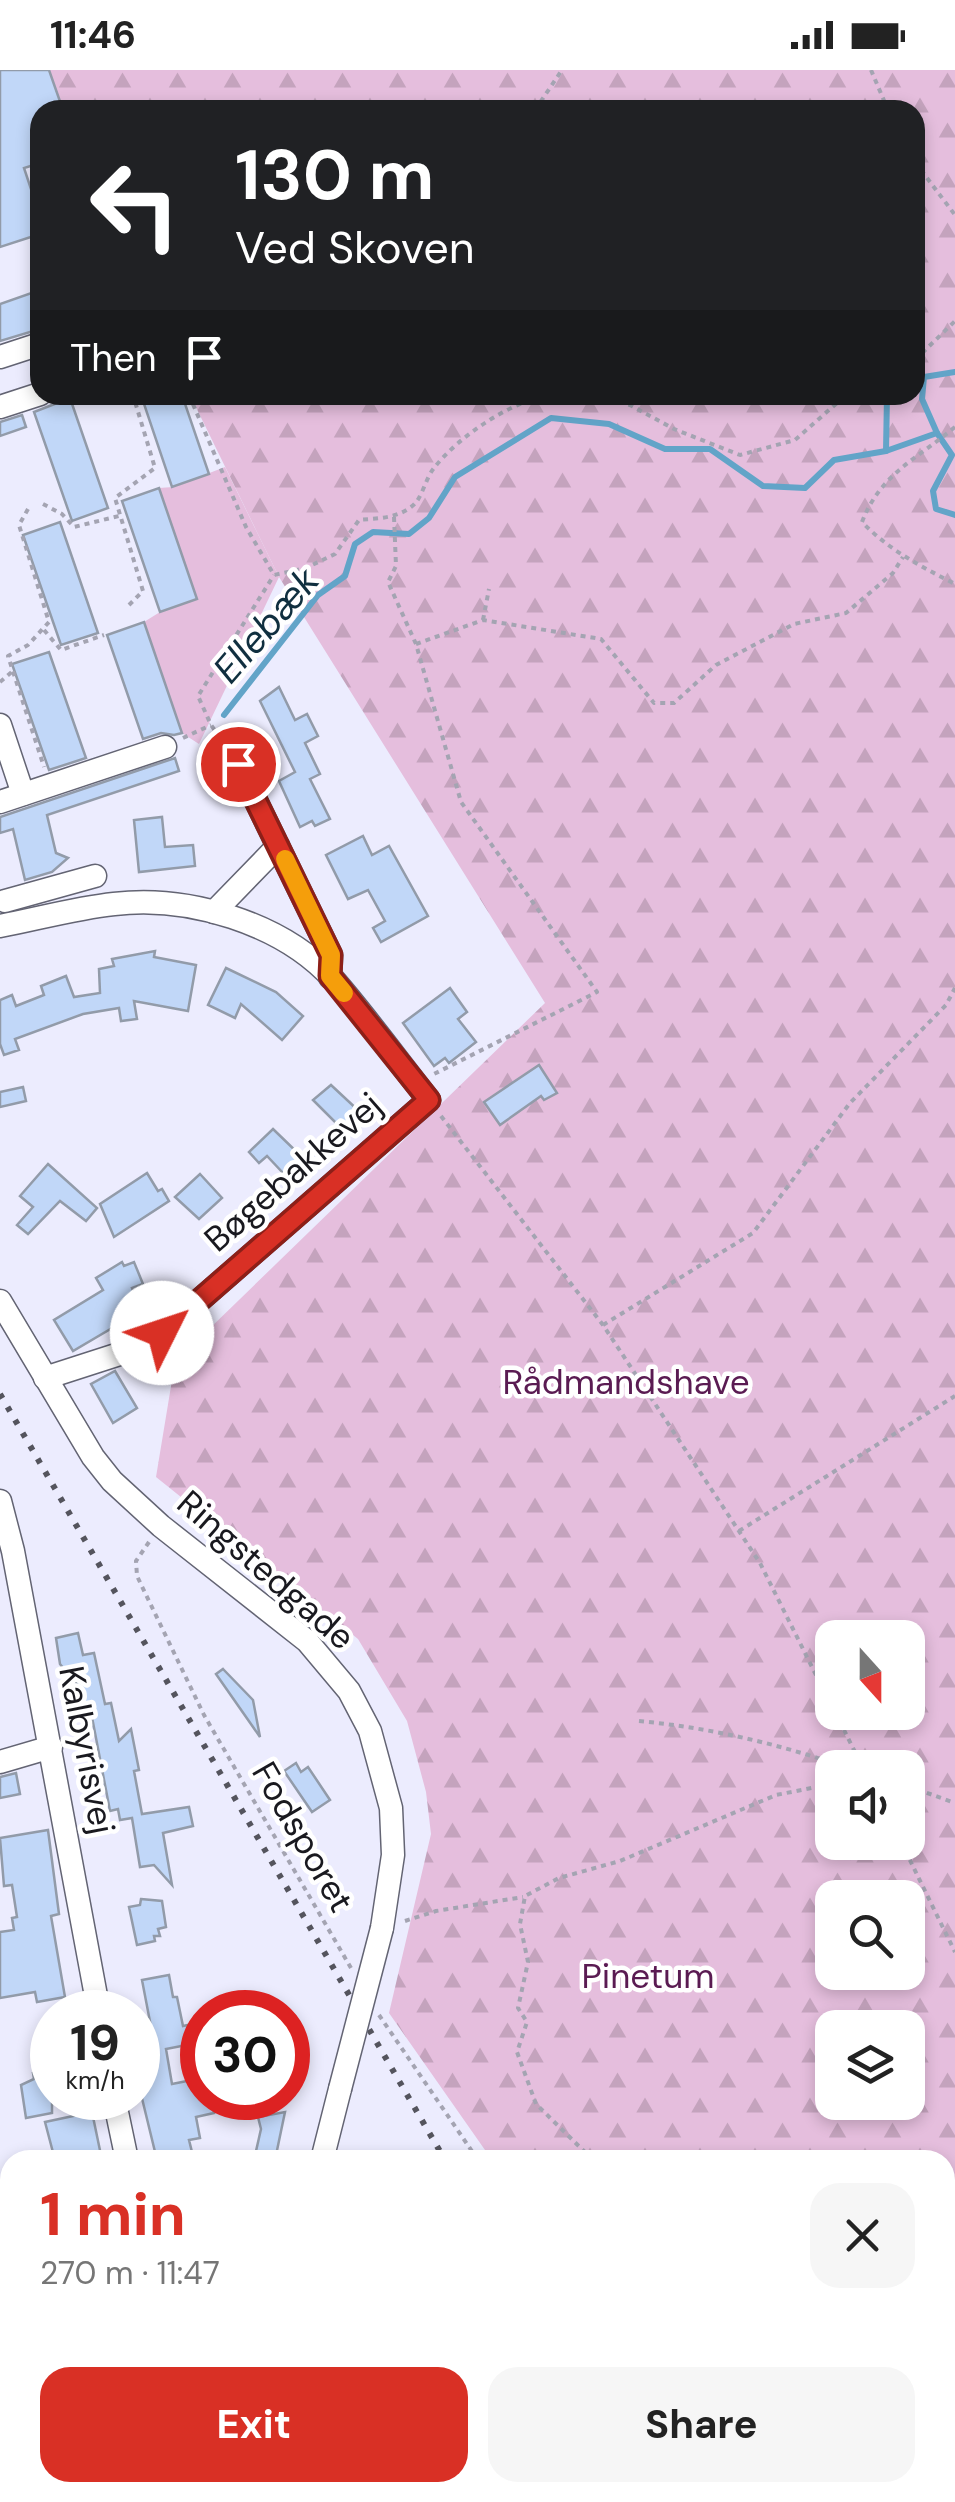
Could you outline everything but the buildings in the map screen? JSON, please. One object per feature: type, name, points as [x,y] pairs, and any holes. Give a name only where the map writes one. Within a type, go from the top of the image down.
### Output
[{"type":"street","points":[[0,357],[30,347]]},
{"type":"street","points":[[0,407],[30,397]]},
{"type":"street","points":[[0,725],[23,794]]},
{"type":"street","points":[[0,802],[166,746]]},
{"type":"street","points":[[238,764],[331,955],[330,976]]},
{"type":"street","points":[[214,912],[278,846]]},
{"type":"street","points":[[4,901],[95,876]]},
{"type":"street","points":[[0,926],[114,904],[164,903],[214,912],[256,927],[330,976],[422,1092]]},
{"type":"street","name":"Bøgebakkevej","points":[[46,1378],[138,1348],[162,1333],[422,1092]]},
{"type":"street","name":"Ringstedgade","points":[[0,1300],[102,1469],[161,1526],[306,1641],[336,1672],[364,1716],[376,1746],[391,1808],[393,1855],[382,1928],[324,2150]]},
{"type":"street","name":"Kalbyrisvej","points":[[0,1501],[95,1990]]},
{"type":"street","points":[[0,1762],[51,1748]]},
{"type":"street","points":[[119,2120],[125,2150]]},
{"type":"path","points":[[542,100],[562,70]]},
{"type":"path","points":[[871,70],[884,100]]},
{"type":"path","points":[[925,175],[955,215]]},
{"type":"path","points":[[925,350],[955,321]]},
{"type":"path","points":[[130,605],[143,591],[115,498],[156,468],[137,405]]},
{"type":"path","points":[[193,405],[246,527],[274,575]]},
{"type":"path","points":[[238,764],[210,726],[198,696],[274,575],[306,568],[334,554],[358,520],[394,517],[416,505],[435,466],[491,418],[516,405]]},
{"type":"path","points":[[630,405],[674,429],[740,455],[795,440],[835,405]]},
{"type":"path","points":[[955,427],[900,466],[871,498],[862,522],[903,557],[955,584]]},
{"type":"path","points":[[43,504],[62,514],[74,527],[120,516]]},
{"type":"path","points":[[28,510],[20,525],[49,622],[28,645],[8,656],[50,785]]},
{"type":"path","points":[[394,517],[396,566],[388,582],[416,644],[460,802],[597,992],[422,1092],[604,1326],[760,1563],[815,1672]]},
{"type":"path","points":[[416,644],[482,620],[600,640],[654,703],[674,703],[716,664],[794,624],[846,613],[892,574],[903,557]]},
{"type":"path","points":[[482,620],[489,588]]},
{"type":"path","points":[[44,630],[61,650],[104,635]]},
{"type":"path","points":[[0,682],[12,671]]},
{"type":"path","points":[[166,746],[210,726]]},
{"type":"path","points":[[604,1326],[753,1233],[850,1103],[946,1005],[955,988]]},
{"type":"path","points":[[739,1531],[955,1396]]},
{"type":"path","name":"Fodsporet","points":[[161,1526],[136,1561],[143,1594],[204,1716],[355,1975]]},
{"type":"path","points":[[639,1721],[705,1728],[815,1757]]},
{"type":"path","points":[[382,1928],[436,1911],[524,1896],[559,1878],[620,1861],[776,1795],[815,1787]]},
{"type":"path","points":[[925,1792],[955,1802]]},
{"type":"path","points":[[910,1860],[955,1952]]},
{"type":"path","points":[[524,1896],[520,1924],[528,1962],[518,2008],[526,2022],[517,2052],[536,2104],[583,2150]]},
{"type":"path","points":[[374,2006],[471,2150]]},
{"type":"green space","name":"Rådmandshave","points":[[43,70],[955,70],[955,2150],[485,2150],[389,2013],[431,1834],[426,1792],[407,1721],[358,1639],[156,1477],[175,1362],[545,1003],[279,577],[195,405],[925,405],[925,100],[56,100]]},
{"type":"green space","points":[[225,467],[279,577],[199,744],[182,733],[144,622],[160,612],[159,488],[173,487]]},
{"type":"waterway","name":"Ellebæk","points":[[925,377],[955,372]]},
{"type":"waterway","points":[[886,451],[887,405]]},
{"type":"waterway","name":"Ellebæk","points":[[224,715],[318,595],[345,576],[355,544],[373,532],[409,534],[429,518],[455,477],[551,418],[609,424],[665,449],[710,449],[763,486],[805,488],[834,460],[886,451],[937,433],[925,405]]},
{"type":"waterway","points":[[937,433],[952,455],[933,491],[936,509],[955,515]]},
{"type":"railway","points":[[0,1394],[439,2150]]},
{"type":"slow traffic","points":[[285,859],[331,955],[330,976],[344,993]]},
{"type":"route","points":[[162,1333],[429,1100],[330,976],[331,955],[238,764]]},
{"type":"park label","name":"Pinetum","points":[[648,1976]]}]
